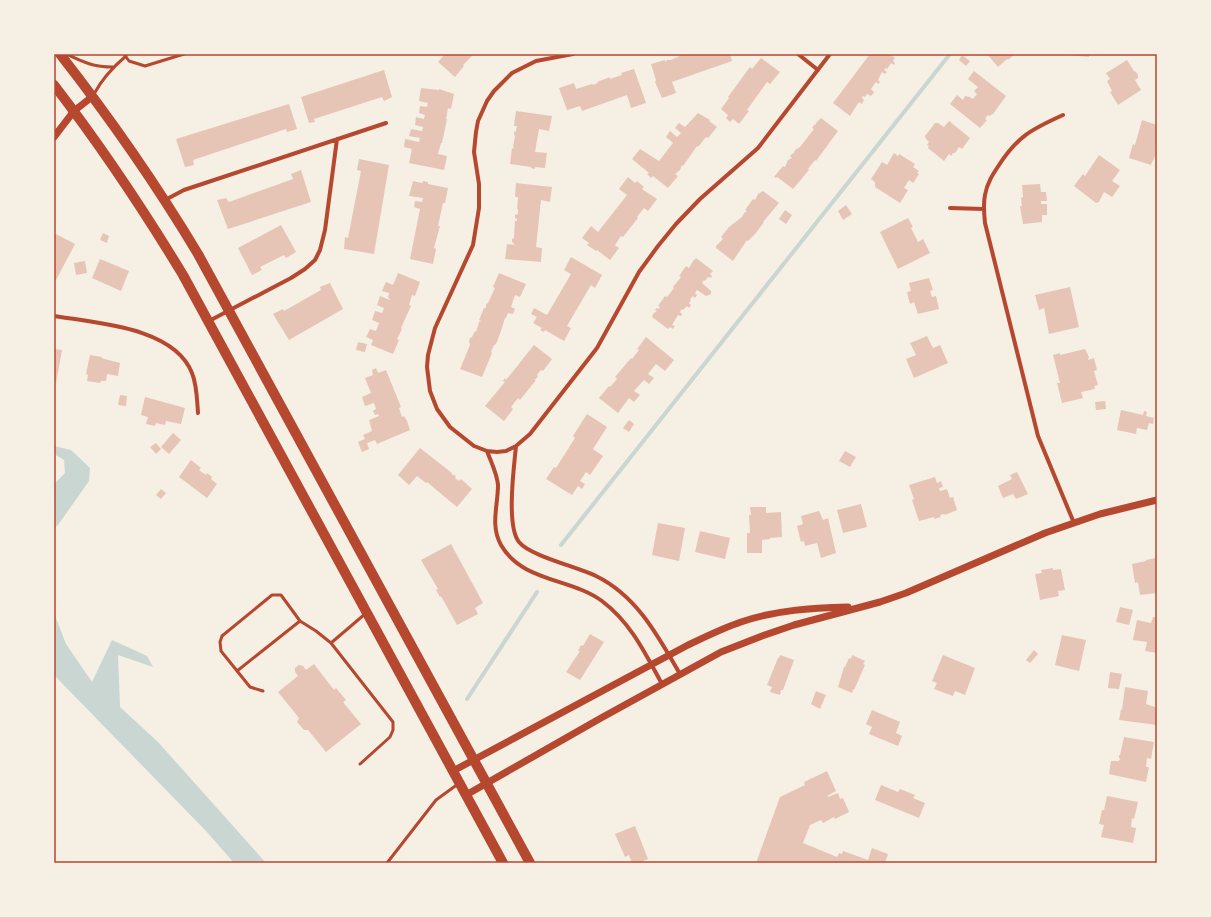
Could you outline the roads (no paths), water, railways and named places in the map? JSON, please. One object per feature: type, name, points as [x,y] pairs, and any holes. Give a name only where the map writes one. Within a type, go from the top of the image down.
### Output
[{"type":"main road","points":[[60,54],[93,96],[165,200],[198,254],[530,863]]},
{"type":"main road","points":[[54,85],[121,176],[183,275],[503,863]]},
{"type":"street","points":[[573,54],[536,61],[524,66],[507,77],[487,101],[478,121],[474,152],[479,184],[479,208],[473,245],[469,257],[435,328],[428,355],[427,367],[430,391],[437,409],[450,427],[474,446],[486,451],[506,451],[516,446],[530,434],[597,348],[639,272],[658,246],[676,224],[700,199],[758,148],[830,54]]},
{"type":"street","points":[[798,54],[818,70]]},
{"type":"street","points":[[54,137],[74,111],[93,96]]},
{"type":"street","points":[[1063,115],[1040,125],[1024,136],[1010,149],[990,177],[985,194],[984,209],[985,223],[1038,436],[1074,523]]},
{"type":"street","points":[[165,200],[184,190],[386,123]]},
{"type":"street","points":[[208,322],[291,278],[305,269],[314,260],[320,250],[325,230],[337,139]]},
{"type":"street","points":[[950,208],[984,209]]},
{"type":"street","points":[[54,316],[129,330],[147,335],[175,350],[185,361],[192,373],[198,413]]},
{"type":"street","points":[[516,446],[512,518],[514,535],[519,542],[530,551],[582,569],[613,585],[643,614],[655,630],[680,674]]},
{"type":"street","points":[[486,451],[498,485],[495,511],[496,530],[498,538],[507,553],[522,567],[577,588],[601,600],[629,627],[662,684]]},
{"type":"street","points":[[466,795],[721,652],[794,625],[906,593],[1039,535],[1100,514],[1157,500]]},
{"type":"street","points":[[453,771],[651,664],[726,627],[758,617],[798,610],[863,606]]},
{"type":"lane","points":[[66,54],[86,64],[100,67],[113,67]]},
{"type":"lane","points":[[93,96],[113,67],[125,55],[129,61],[144,66],[184,54]]},
{"type":"lane","points":[[262,691],[250,688],[221,651],[220,642],[222,636],[268,598],[272,595],[281,595],[300,621],[331,643],[393,722],[393,730],[390,737],[360,764]]},
{"type":"lane","points":[[331,643],[367,612]]},
{"type":"lane","points":[[237,671],[300,621]]},
{"type":"lane","points":[[387,863],[436,800],[459,783]]},
{"type":"waterway","points":[[561,545],[950,54]]},
{"type":"waterway","points":[[467,699],[537,592]]}]
